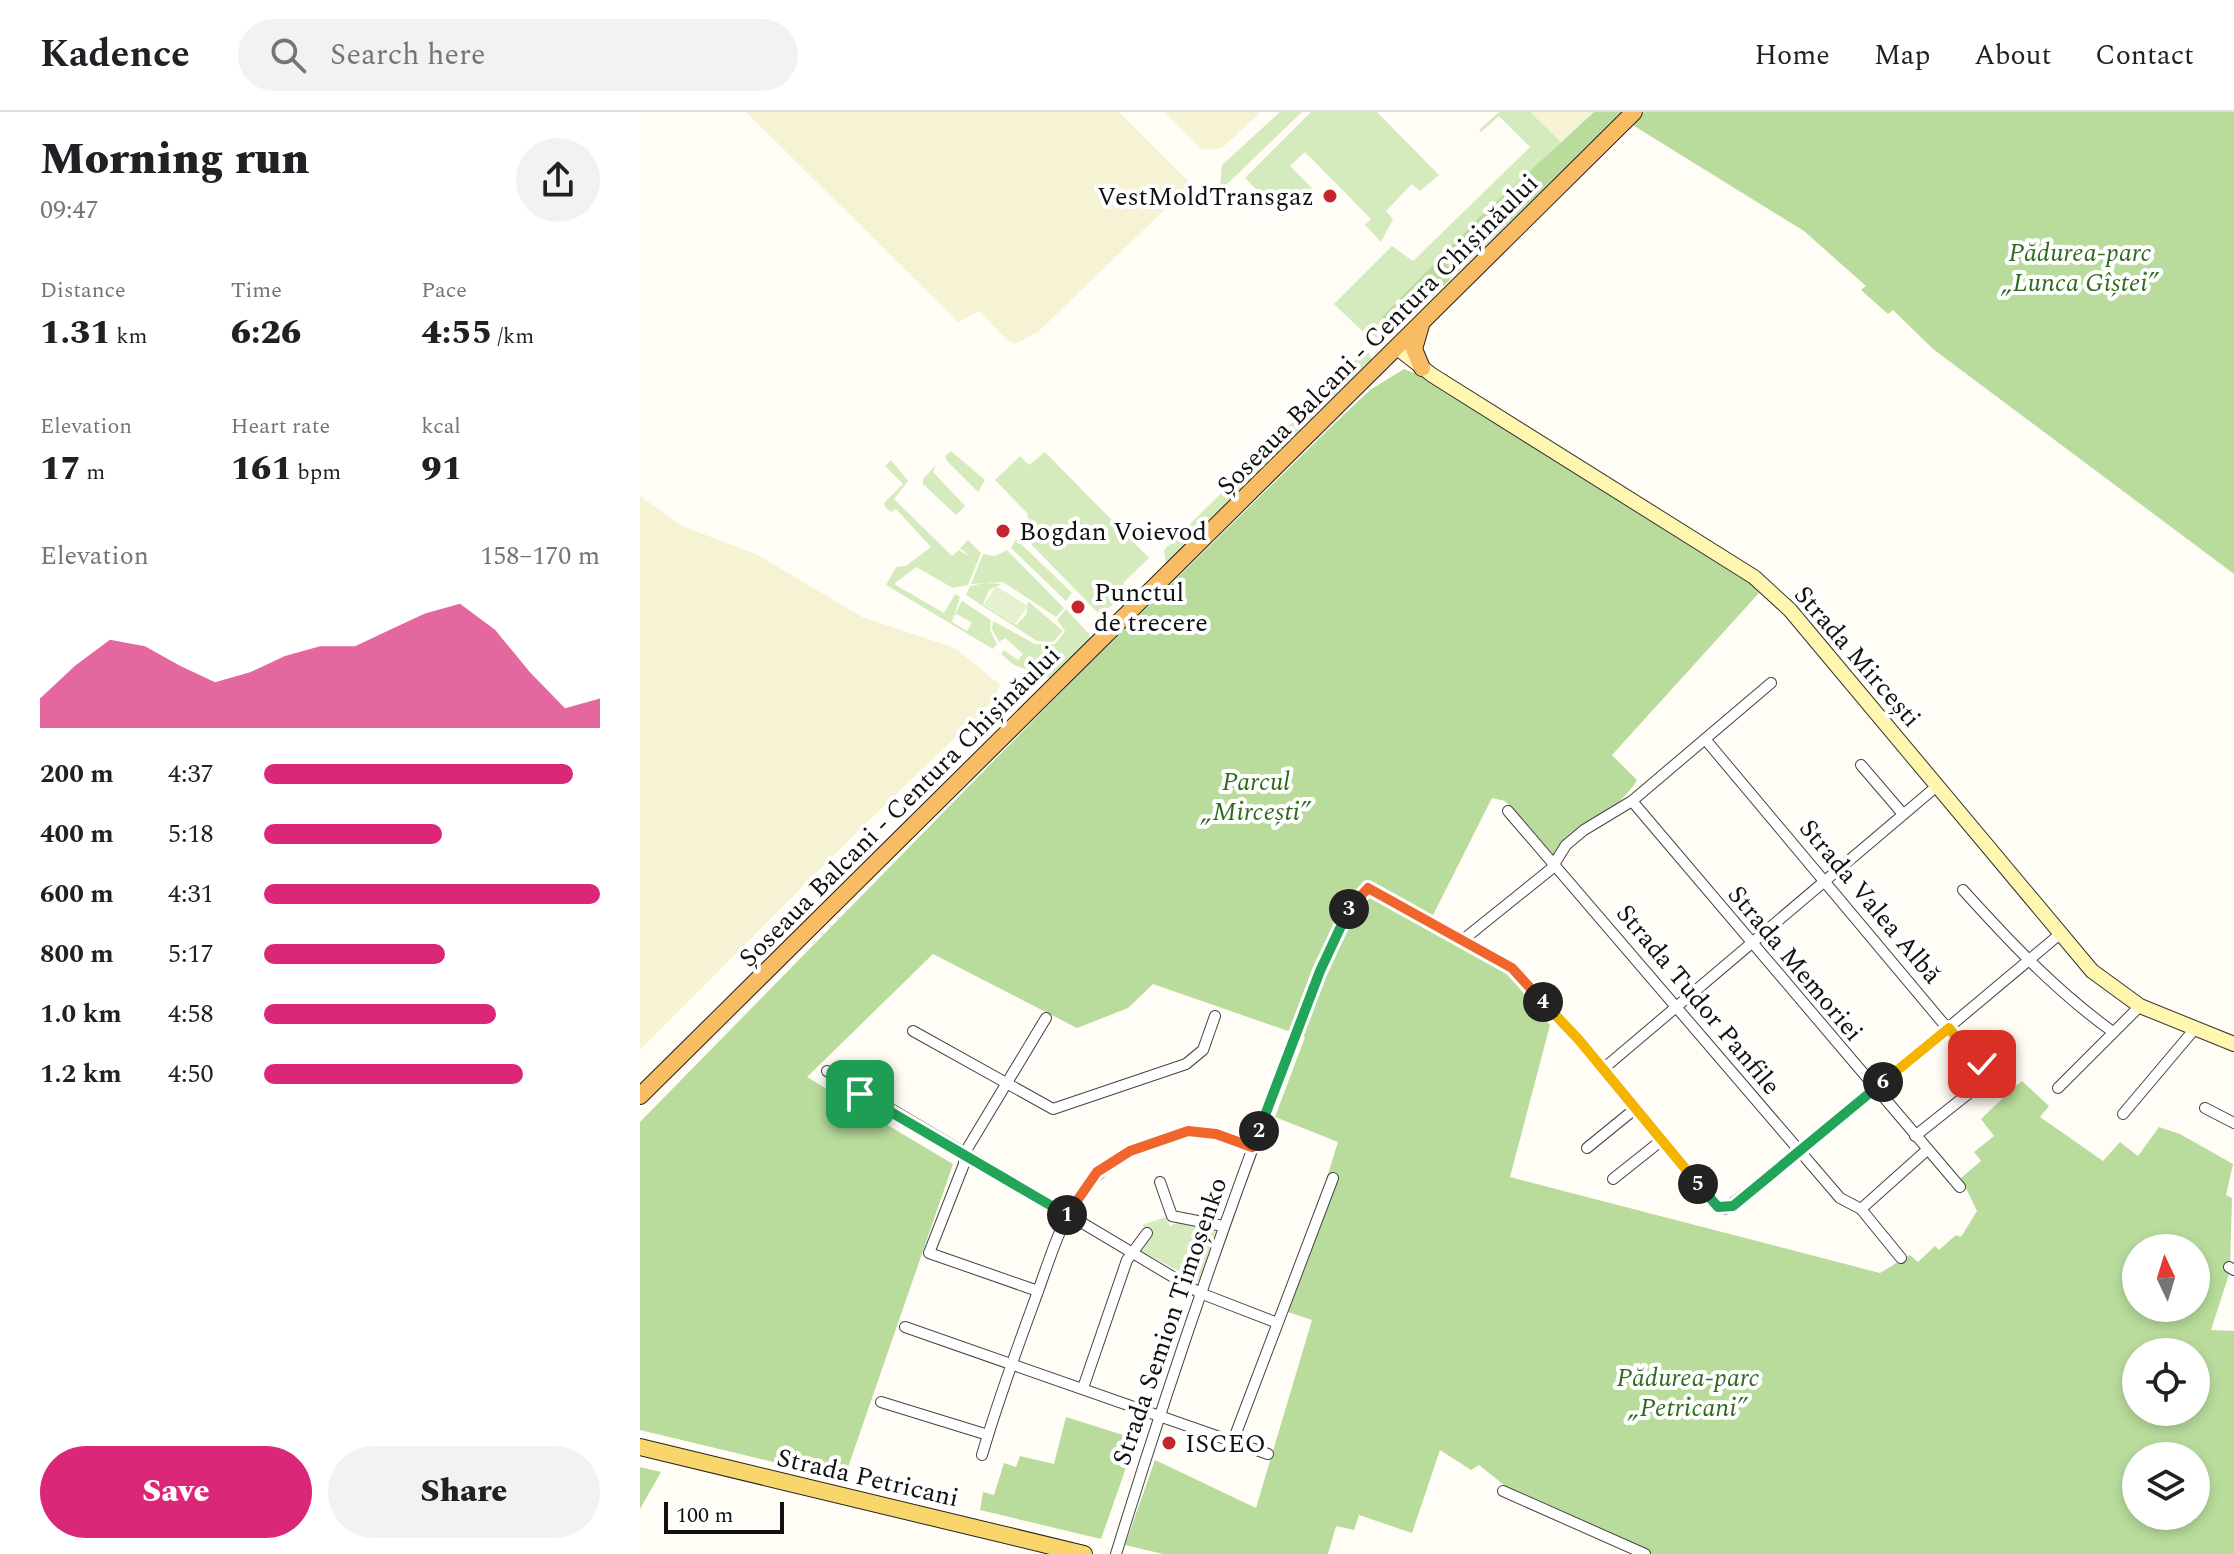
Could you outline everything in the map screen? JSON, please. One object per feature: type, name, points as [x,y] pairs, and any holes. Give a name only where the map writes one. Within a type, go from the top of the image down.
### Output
[{"type":"highway","name":"Șoseaua Balcani - Centura Chișinăului","points":[[640,1096],[1634,112]]},
{"type":"highway","points":[[1421,323],[1414,349],[1422,368]]},
{"type":"main road","name":"Strada Mircești","points":[[1397,348],[1422,368],[1754,577],[1790,610],[2092,971],[2140,1006],[2193,1031],[2234,1044]]},
{"type":"main road","name":"Strada Petricani","points":[[640,1447],[1084,1554]]},
{"type":"street","points":[[1771,683],[1632,801],[1584,830],[1566,845],[1553,863],[1464,939],[1512,968],[1722,1208],[1733,1206],[1800,1152],[2060,934]]},
{"type":"street","name":"Strada Valea Albă","points":[[1705,739],[1974,1060],[1982,1064],[2008,1044]]},
{"type":"street","points":[[1861,765],[1903,814]]},
{"type":"street","points":[[1603,1069],[1937,786]]},
{"type":"street","name":"Strada Memoriei","points":[[1632,801],[1960,1187]]},
{"type":"street","name":"Strada Tudor Panfile","points":[[1508,811],[1840,1198],[1861,1209],[1901,1258]]},
{"type":"street","name":"Strada Semion Timoșenko","points":[[1116,1554],[1223,1226],[1320,971],[1353,902],[1368,888],[1464,939]]},
{"type":"street","points":[[1963,890],[2027,961],[2076,1005],[2113,1032]]},
{"type":"street","points":[[2058,1088],[2140,1006]]},
{"type":"street","points":[[913,1031],[1053,1109],[1186,1064],[1203,1050],[1215,1016]]},
{"type":"street","points":[[1038,1291],[929,1253],[964,1164],[964,1154],[1046,1018]]},
{"type":"street","points":[[2123,1114],[2193,1031]]},
{"type":"street","points":[[827,1071],[1200,1293],[1275,1322]]},
{"type":"street","points":[[1915,1136],[1988,1078]]},
{"type":"street","points":[[1587,1148],[1636,1108]]},
{"type":"street","points":[[2205,1108],[2234,1123]]},
{"type":"street","points":[[982,1455],[1063,1222],[1097,1172],[1130,1151],[1188,1131],[1216,1134],[1252,1147]]},
{"type":"street","points":[[1613,1179],[1662,1140]]},
{"type":"street","points":[[1861,1209],[1927,1150]]},
{"type":"street","points":[[1233,1441],[1275,1322],[1333,1178]]},
{"type":"street","points":[[1160,1182],[1172,1216],[1223,1226]]},
{"type":"street","points":[[1083,1388],[1127,1260],[1147,1233]]},
{"type":"street","points":[[905,1327],[1268,1454]]},
{"type":"street","points":[[881,1402],[988,1435]]},
{"type":"street","points":[[1503,1491],[1645,1554]]},
{"type":"shaded area","points":[[746,112],[1119,112],[1191,184],[1038,332],[1015,344],[979,311],[958,322]]},
{"type":"shaded area","points":[[1164,112],[1261,112],[1222,148],[1209,150],[1201,149]]},
{"type":"shaded area","points":[[1530,112],[1594,112],[1561,142]]},
{"type":"shaded area","points":[[640,496],[682,526],[758,555],[862,617],[955,648],[1000,685],[993,701],[857,832],[640,1050]]},
{"type":"green space","points":[[1280,112],[1302,112],[1225,186],[1220,186],[1222,165]]},
{"type":"green space","points":[[1311,112],[1377,112],[1439,175],[1420,191],[1412,184],[1386,211],[1393,219],[1381,242],[1365,225],[1371,219],[1305,152],[1290,166],[1312,188],[1282,216],[1245,178]]},
{"type":"green space","points":[[1499,112],[1530,112],[1561,142],[1382,317],[1390,325],[1378,338],[1361,330],[1334,304],[1392,246],[1413,261],[1530,147],[1499,116],[1481,132],[1479,130]]},
{"type":"green space","points":[[1594,112],[1622,112],[1390,338],[1378,338],[1390,325],[1382,317],[1482,215]]},
{"type":"green space","name":"Pădurea-parc „Lunca Gîștei”","points":[[1644,112],[2234,112],[2234,574],[1933,349],[1893,310],[1888,314],[1861,290],[1866,286],[1804,231],[1631,124]]},
{"type":"green space","points":[[1366,349],[1372,359],[1166,565],[1164,550]]},
{"type":"green space","name":"Parcul „Mircești”","points":[[1404,369],[1439,384],[1744,574],[1759,593],[1612,755],[1637,780],[1622,799],[1554,856],[1505,801],[1492,798],[1427,927],[1507,973],[1550,1025],[1510,1177],[1880,1273],[1910,1255],[1918,1262],[1935,1246],[1939,1250],[1956,1235],[1961,1237],[1977,1211],[1961,1178],[1981,1161],[1974,1152],[1994,1136],[1981,1119],[2004,1097],[1993,1081],[1994,1076],[2008,1092],[2022,1081],[2049,1106],[2040,1117],[2103,1161],[2120,1142],[2138,1156],[2159,1127],[2180,1134],[2233,1164],[2226,1195],[2232,1198],[2230,1271],[2211,1330],[2234,1331],[2234,1554],[1652,1554],[1509,1489],[1479,1465],[1471,1470],[1440,1450],[1412,1533],[1359,1515],[1354,1530],[1336,1526],[1328,1554],[1163,1554],[1125,1545],[1155,1460],[1256,1508],[1312,1320],[1285,1311],[1338,1142],[1275,1117],[1305,1037],[1153,984],[1128,1008],[1077,1028],[933,954],[807,1077],[953,1164],[844,1479],[640,1430],[640,1122],[1072,681],[1370,390]]},
{"type":"green space","points":[[951,451],[985,480],[978,492],[947,461],[945,456]]},
{"type":"green space","points":[[1045,452],[1149,558],[1124,582],[1121,598],[1106,610],[1108,616],[1105,620],[1023,536],[1029,522],[1027,513],[995,480],[1020,456],[1029,465]]},
{"type":"green space","points":[[891,460],[908,481],[894,499],[952,556],[959,550],[970,557],[960,548],[968,540],[981,553],[968,585],[953,588],[916,567],[894,584],[944,613],[955,594],[960,597],[952,622],[967,631],[972,623],[957,614],[954,616],[962,601],[991,620],[990,630],[997,644],[993,649],[886,585],[896,567],[906,566],[931,547],[896,509],[891,512],[885,507],[884,503],[903,484],[885,466]]},
{"type":"green space","points":[[936,465],[933,472],[965,506],[956,515],[923,484],[923,479]]},
{"type":"green space","points":[[1016,539],[1072,593],[1066,601],[1011,548]]},
{"type":"green space","points":[[1007,550],[1064,608],[1056,617],[1003,582],[971,584],[983,554],[995,556]]},
{"type":"green space","points":[[1001,584],[989,590],[983,604],[1016,625],[1026,615],[1028,601],[1063,631],[1053,642],[1037,641],[966,595],[970,586]]},
{"type":"green space","points":[[996,586],[1028,606],[1015,624],[984,604]]},
{"type":"green space","points":[[1066,609],[1089,634],[1090,641],[1052,679],[1014,665],[1001,654],[1004,650],[1018,660],[1023,654],[1005,638],[999,642],[992,629],[993,621],[1035,644],[1055,644],[1065,631],[1057,620]]},
{"type":"green space","points":[[1166,1217],[1170,1226],[1194,1222],[1216,1232],[1199,1282],[1141,1251],[1153,1233],[1142,1225]]},
{"type":"green space","points":[[1066,1417],[1136,1439],[1101,1539],[980,1510],[983,1492],[994,1495],[1004,1463],[1016,1467],[1020,1456],[1054,1464]]},
{"type":"green space","points":[[640,1467],[661,1472],[640,1509]]},
{"type":"place","name":"VestMoldTransgaz","points":[[1330,196]]},
{"type":"place","name":"Bogdan Voievod","points":[[1003,531]]},
{"type":"place","name":"Punctul de trecere","points":[[1078,607]]},
{"type":"place","name":"ISCEO","points":[[1169,1443]]},
{"type":"route","points":[[860,1094],[1068,1216],[1088,1181],[1112,1159],[1130,1151],[1188,1131],[1216,1134],[1252,1147],[1320,971],[1353,902],[1368,888],[1464,939],[1520,975],[1579,1040],[1718,1207],[1733,1206],[1949,1028],[1974,1060],[1982,1064]]},
{"type":"park label","name":"Pădurea-parc „Petricani”","points":[[1688,1392]]}]
